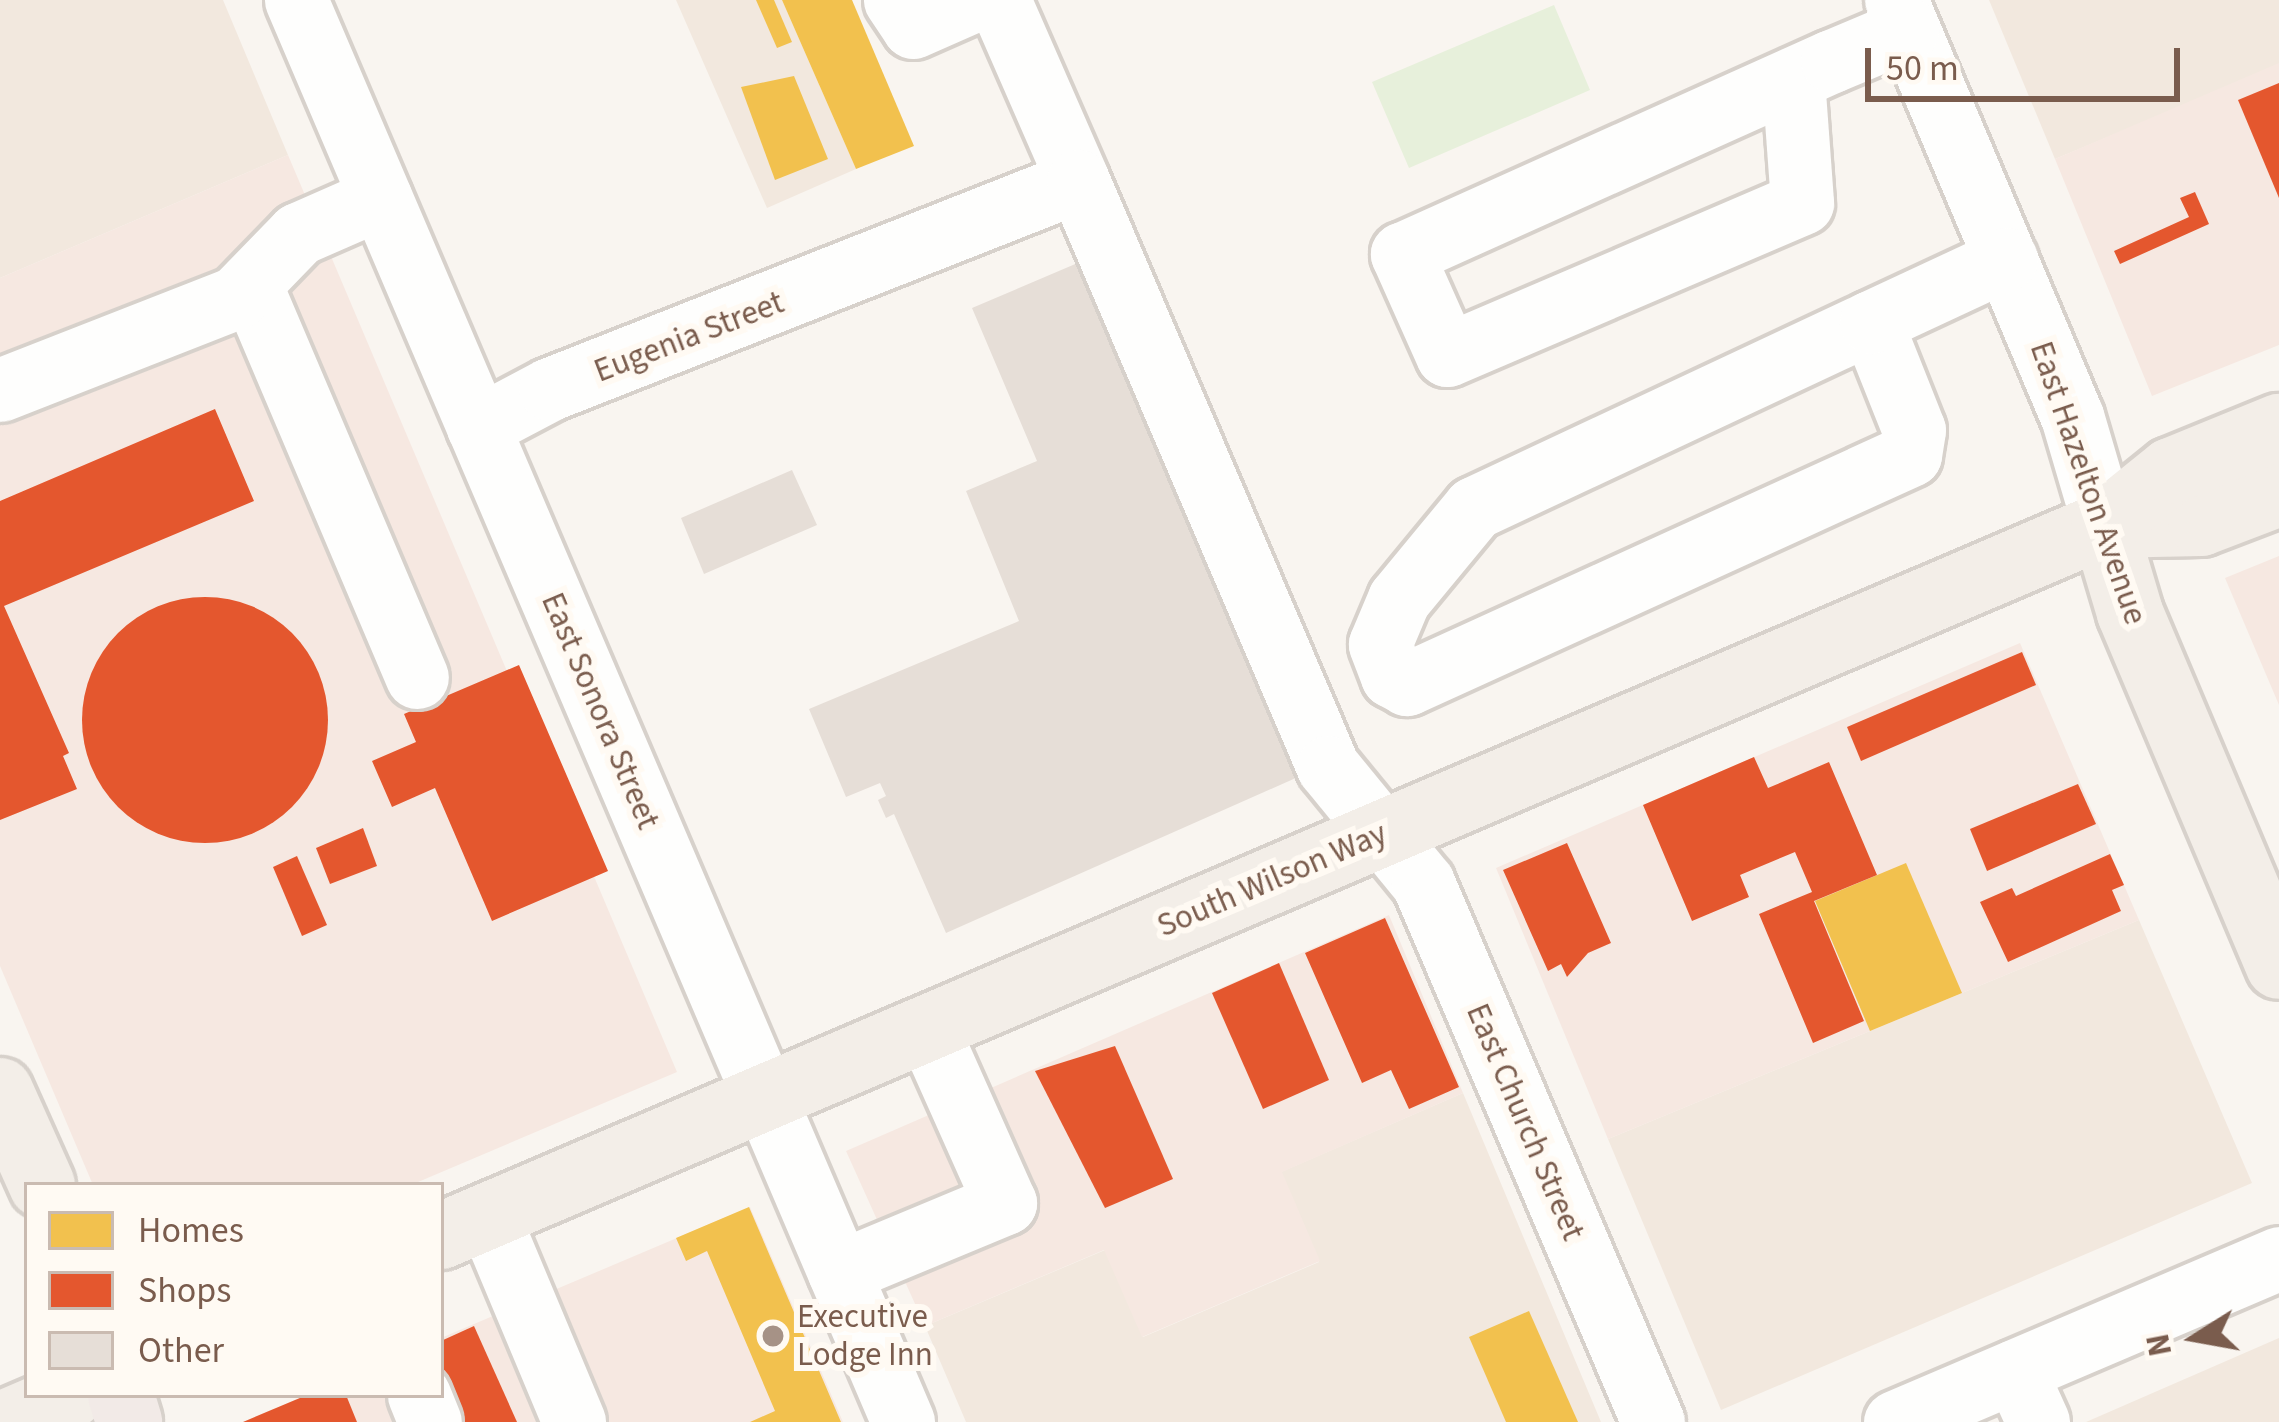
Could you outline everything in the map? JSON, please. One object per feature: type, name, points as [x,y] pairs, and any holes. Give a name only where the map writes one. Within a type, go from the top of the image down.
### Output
[{"type":"main road","name":"South Wilson Way","points":[[465,1226],[2104,525],[2171,471],[2279,428]]},
{"type":"main road","name":"South Wilson Way","points":[[2104,525],[2201,523],[2279,493]]},
{"type":"main road","name":"East Hazelton Avenue","points":[[2104,525],[2130,613],[2279,966]]},
{"type":"main road","points":[[0,1091],[41,1182]]},
{"type":"main road","points":[[8,1422],[64,1398]]},
{"type":"street","name":"East Sonora Street","points":[[296,0],[903,1422]]},
{"type":"street","points":[[895,0],[913,27],[974,0]]},
{"type":"street","name":"East Church Street","points":[[999,0],[1328,767],[1423,883],[1653,1422]]},
{"type":"street","points":[[1793,79],[1802,202],[1447,355],[1402,254],[1793,79],[1902,14]]},
{"type":"street","name":"East Hazelton Avenue","points":[[1902,14],[2072,416],[2104,525]]},
{"type":"street","name":"Eugenia Street","points":[[478,427],[550,389],[903,254],[1078,181]]},
{"type":"street","points":[[0,390],[237,297],[298,234],[380,198]]},
{"type":"street","points":[[1870,322],[1914,430],[1910,455],[1407,684],[1391,676],[1380,644],[1399,599],[1474,508],[1870,322],[2006,259]]},
{"type":"street","points":[[250,284],[417,677]]},
{"type":"street","points":[[839,1272],[1005,1203],[926,1028]]},
{"type":"street","points":[[465,1226],[574,1422]]},
{"type":"street","points":[[1895,1422],[2027,1396],[2279,1258]]},
{"type":"shaded area","points":[[0,0],[223,0],[288,155],[0,278]]},
{"type":"shaded area","points":[[676,0],[782,0],[856,169],[767,208]]},
{"type":"shaded area","points":[[1989,0],[2279,0],[2279,66],[2055,159]]},
{"type":"shaded area","points":[[2279,63],[2279,345],[2152,396],[2055,159]]},
{"type":"shaded area","points":[[288,155],[677,1072],[418,1182],[92,1182],[0,966],[0,278]]},
{"type":"shaded area","points":[[2279,556],[2279,705],[2225,578]]},
{"type":"shaded area","points":[[2020,643],[2139,920],[1608,1139],[1496,868]]},
{"type":"shaded area","points":[[1389,915],[1463,1093],[1282,1172],[1320,1261],[1142,1337],[1104,1250],[925,1326],[846,1151]]},
{"type":"shaded area","points":[[2139,920],[2252,1183],[1721,1410],[1608,1139]]},
{"type":"shaded area","points":[[1463,1093],[1601,1422],[966,1422],[925,1326],[1105,1250],[1143,1337],[1319,1262],[1281,1172]]},
{"type":"shaded area","points":[[750,1207],[843,1422],[243,1422],[300,1398],[444,1398],[444,1337]]},
{"type":"shaded area","points":[[2279,1338],[2279,1422],[2086,1422]]},
{"type":"green space","points":[[1554,5],[1590,90],[1409,168],[1372,82]]},
{"type":"building: Homes","points":[[756,0],[774,0],[792,42],[777,48]]},
{"type":"building: Homes","points":[[782,0],[852,0],[914,146],[856,169]]},
{"type":"building: Homes","points":[[794,76],[828,159],[775,180],[741,87]]},
{"type":"building: Homes","points":[[1906,863],[1962,993],[1870,1031],[1815,901]]},
{"type":"building: Homes","name":"Executive Lodge Inn","points":[[749,1207],[841,1422],[750,1422],[775,1411],[707,1251],[686,1261],[676,1238]]},
{"type":"building: Homes","points":[[1529,1311],[1578,1422],[1506,1422],[1469,1337]]},
{"type":"building: Shops","points":[[2279,83],[2279,198],[2238,100]]},
{"type":"building: Shops","points":[[2195,192],[2209,224],[2120,264],[2114,251],[2189,217],[2180,198]]},
{"type":"building: Shops","points":[[215,409],[254,501],[4,606],[69,753],[63,756],[77,789],[0,820],[0,501]]},
{"type":"building: Shops","points":[[205,597],[252,607],[292,633],[318,673],[328,720],[318,767],[292,807],[252,833],[205,843],[158,833],[118,807],[92,767],[82,720],[92,673],[118,633],[158,607]]},
{"type":"building: Shops","points":[[2022,652],[2036,685],[1861,761],[1847,727]]},
{"type":"building: Shops","points":[[519,665],[608,871],[492,921],[435,788],[392,807],[372,761],[416,742],[404,714]]},
{"type":"building: Shops","points":[[1754,757],[1768,788],[1829,762],[1877,875],[1814,901],[1864,1021],[1813,1043],[1759,914],[1812,892],[1795,852],[1740,875],[1749,897],[1692,921],[1643,805]]},
{"type":"building: Shops","points":[[2078,784],[2096,824],[1987,871],[1970,829]]},
{"type":"building: Shops","points":[[363,828],[377,866],[330,884],[316,848]]},
{"type":"building: Shops","points":[[1567,843],[1611,943],[1588,953],[1567,977],[1561,964],[1548,971],[1503,870]]},
{"type":"building: Shops","points":[[2110,854],[2124,885],[2112,890],[2121,911],[2008,962],[1980,902],[2012,888],[2016,896]]},
{"type":"building: Shops","points":[[297,856],[327,925],[302,936],[273,867]]},
{"type":"building: Shops","points":[[1385,918],[1459,1087],[1409,1109],[1391,1070],[1362,1083],[1305,953]]},
{"type":"building: Shops","points":[[1279,963],[1329,1080],[1263,1109],[1212,993]]},
{"type":"building: Shops","points":[[1115,1046],[1173,1179],[1105,1208],[1035,1071]]},
{"type":"building: Shops","points":[[474,1326],[517,1422],[464,1422],[444,1379],[444,1340]]},
{"type":"building: Shops","points":[[300,1398],[347,1398],[357,1422],[243,1422]]},
{"type":"building: Other","points":[[1080,262],[1298,777],[946,933],[894,814],[886,818],[878,800],[886,796],[880,783],[846,797],[809,709],[1019,621],[966,491],[1037,461],[972,308]]},
{"type":"building: Other","points":[[792,470],[817,525],[704,574],[681,518]]},
{"type":"place","name":"Executive Lodge Inn","points":[[773,1336]]}]
